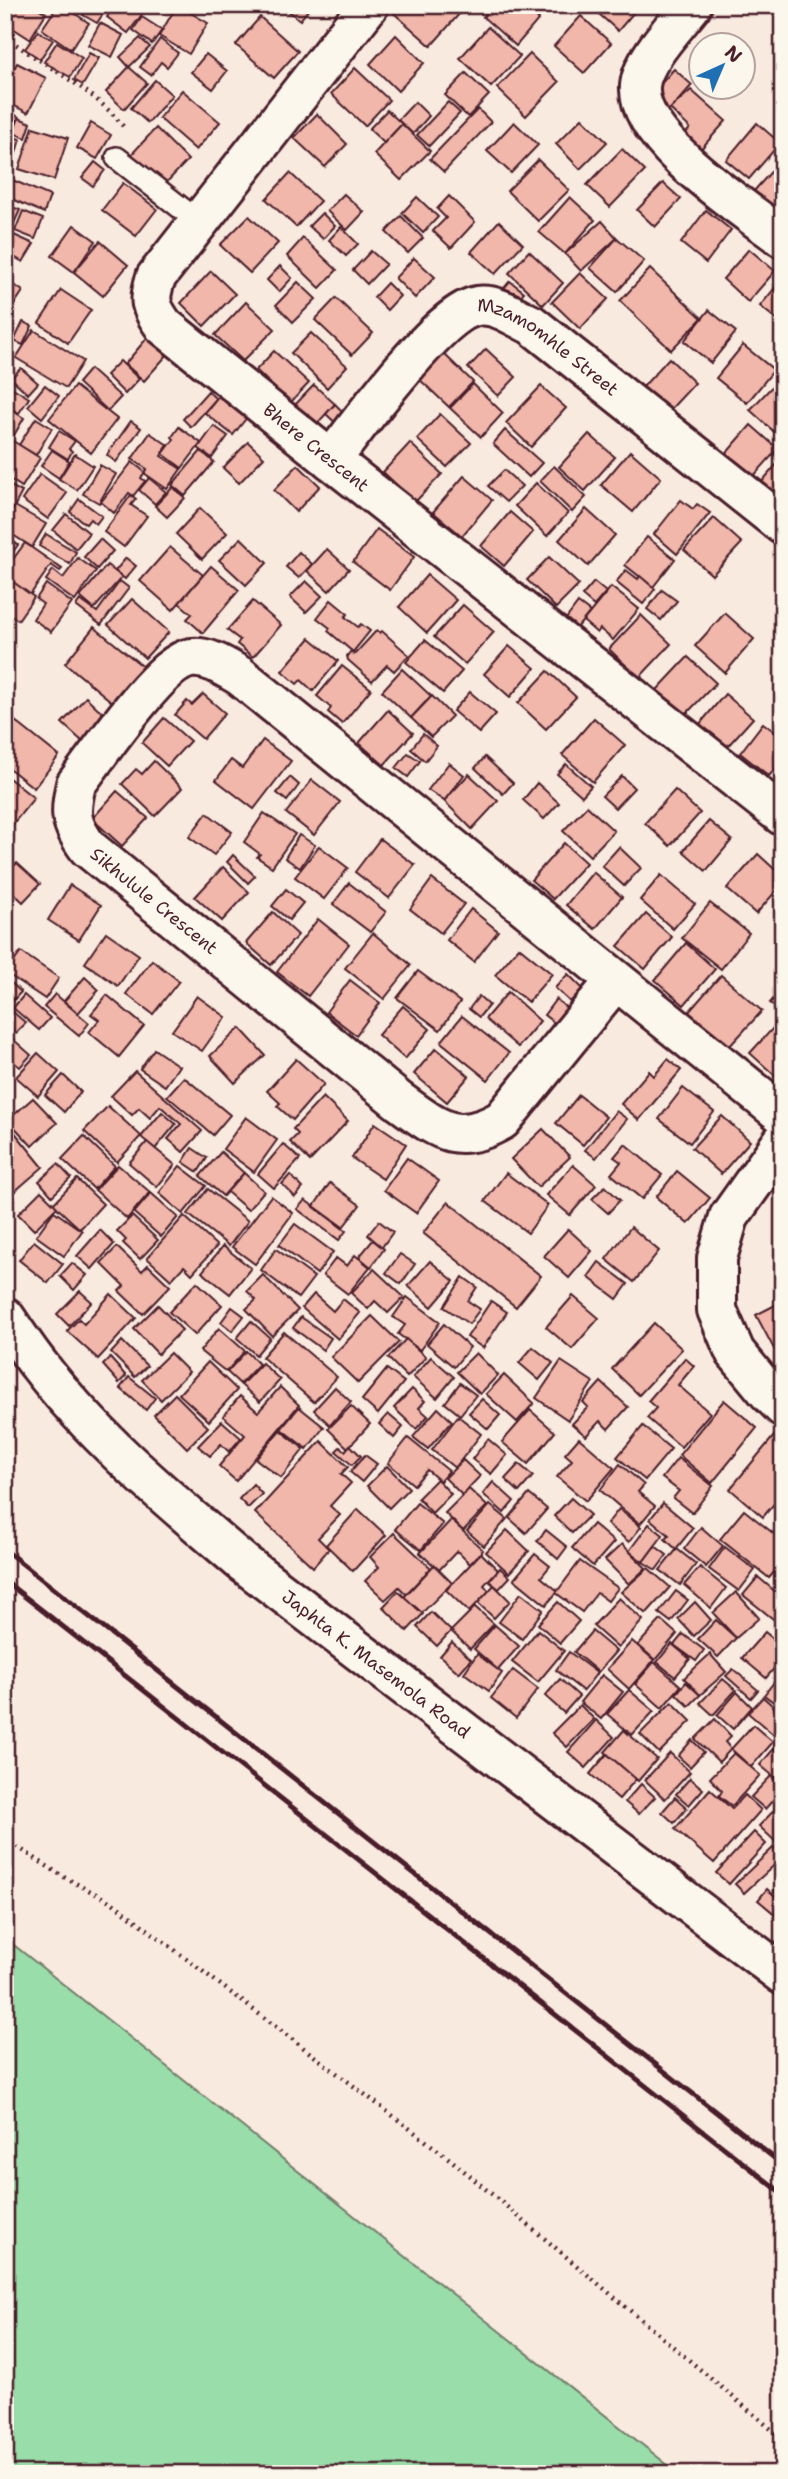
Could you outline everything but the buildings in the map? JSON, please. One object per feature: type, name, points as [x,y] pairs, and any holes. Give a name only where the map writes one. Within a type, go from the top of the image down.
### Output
[{"type":"street","name":"Bhere Crescent","points":[[369,5],[156,278],[150,294],[152,310],[164,326],[331,460],[783,816]]},
{"type":"street","points":[[692,5],[647,63],[640,85],[643,107],[657,134],[686,162],[783,238]]},
{"type":"street","name":"Mzamomhle Street","points":[[331,460],[431,336],[456,314],[477,306],[499,308],[532,325],[783,525]]},
{"type":"street","name":"Sikhulule Crescent","points":[[615,981],[502,1120],[484,1131],[462,1135],[434,1125],[399,1101],[88,848],[74,828],[71,804],[76,784],[156,681],[173,666],[191,659],[214,661],[240,676],[783,1115]]},
{"type":"street","points":[[783,1141],[729,1217],[717,1258],[718,1310],[735,1352],[783,1407]]},
{"type":"street","name":"Japhta K. Masemola Road","points":[[5,1317],[48,1376],[98,1432],[166,1498],[242,1562],[783,1975]]},
{"type":"lane","points":[[117,158],[199,222]]},
{"type":"path","points":[[5,36],[115,115],[129,134],[117,158]]},
{"type":"path","points":[[5,1839],[64,1877],[113,1903],[451,2160],[783,2439]]},
{"type":"green space","points":[[5,1938],[679,2474],[5,2474]]},
{"type":"railway","points":[[5,1550],[783,2165]]},
{"type":"railway","points":[[5,1581],[783,2194]]}]
